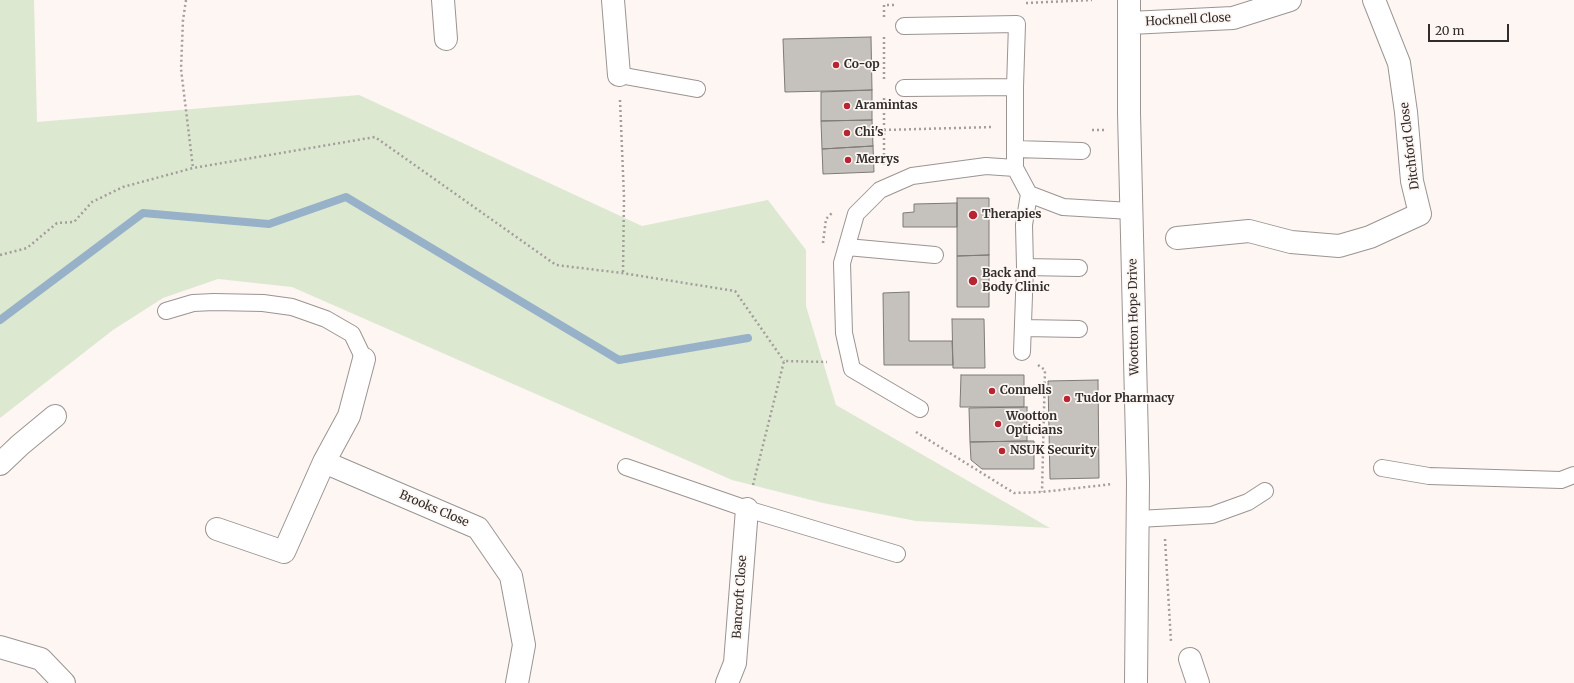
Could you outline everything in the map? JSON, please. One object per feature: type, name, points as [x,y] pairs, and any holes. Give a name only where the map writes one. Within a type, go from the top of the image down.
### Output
[{"type":"street","points":[[443,0],[446,39]]},
{"type":"street","points":[[613,0],[618,75]]},
{"type":"street","name":"Wootton Hope Drive","points":[[1129,0],[1129,113],[1138,482],[1136,683]]},
{"type":"street","name":"Hocknell Close","points":[[1130,23],[1233,18],[1290,0]]},
{"type":"street","name":"Ditchford Close","points":[[1177,238],[1249,231],[1291,242],[1339,246],[1370,237],[1420,214],[1412,181],[1406,112],[1399,63],[1374,0]]},
{"type":"street","points":[[216,528],[284,552],[324,462],[349,416],[364,359]]},
{"type":"street","points":[[0,464],[55,416]]},
{"type":"street","name":"Brooks Close","points":[[324,462],[478,528],[511,576],[524,645],[517,683]]},
{"type":"street","name":"Bancroft Close","points":[[727,683],[735,663],[747,509]]},
{"type":"street","points":[[0,647],[41,659],[64,683]]},
{"type":"street","points":[[1190,659],[1198,683]]},
{"type":"lane","points":[[904,26],[1017,24],[1015,168],[1029,194],[1024,225],[1025,267],[1022,352]]},
{"type":"lane","points":[[618,75],[697,89]]},
{"type":"lane","points":[[904,88],[1015,86]]},
{"type":"lane","points":[[1015,148],[1082,151]]},
{"type":"lane","points":[[920,409],[852,369],[844,333],[842,263],[856,214],[880,190],[912,176],[986,166],[1015,168]]},
{"type":"lane","points":[[1029,194],[1063,207],[1132,211]]},
{"type":"lane","points":[[847,247],[935,255]]},
{"type":"lane","points":[[1025,267],[1079,268]]},
{"type":"lane","points":[[166,311],[193,303],[214,302],[263,303],[292,307],[326,319],[352,334],[364,359]]},
{"type":"lane","points":[[1023,328],[1079,329]]},
{"type":"lane","points":[[626,467],[747,509],[897,554]]},
{"type":"lane","points":[[1382,468],[1429,476],[1561,480],[1574,475]]},
{"type":"lane","points":[[1138,519],[1212,515],[1248,502],[1265,491]]},
{"type":"path","points":[[186,0],[183,20],[180,69],[193,168]]},
{"type":"path","points":[[884,5],[884,19]]},
{"type":"path","points":[[884,34],[884,82]]},
{"type":"path","points":[[618,75],[624,197],[622,273]]},
{"type":"path","points":[[884,97],[884,130]]},
{"type":"path","points":[[0,255],[27,248],[57,223],[74,222],[92,202],[123,187],[193,168],[375,137],[556,265],[622,273],[735,291],[784,361],[747,509]]},
{"type":"path","points":[[1022,352],[1045,370],[1042,492]]},
{"type":"path","points":[[784,361],[832,362]]},
{"type":"path","points":[[914,431],[1014,493],[1042,492],[1138,482]]},
{"type":"green space","points":[[0,0],[34,0],[37,122],[359,95],[642,226],[768,200],[806,250],[806,306],[836,405],[1050,528],[916,521],[823,503],[732,480],[292,287],[218,279],[163,298],[113,330],[0,418]]},
{"type":"building","points":[[871,37],[872,90],[785,92],[783,39]]},
{"type":"building","name":"Aramintas","points":[[872,90],[872,120],[821,121],[821,92]]},
{"type":"building","name":"Chi's","points":[[872,120],[873,146],[822,149],[821,121]]},
{"type":"building","name":"Merrys","points":[[873,146],[874,172],[823,174],[822,149]]},
{"type":"building","name":"Therapies","points":[[957,198],[989,198],[989,255],[957,256]]},
{"type":"building","points":[[957,203],[957,227],[903,227],[903,213],[914,212],[914,204]]},
{"type":"building","name":"Back and Body Clinic","points":[[989,255],[989,307],[957,307],[957,256]]},
{"type":"building","points":[[909,292],[909,341],[952,341],[953,365],[884,365],[883,293]]},
{"type":"building","points":[[952,319],[984,319],[985,368],[953,368]]},
{"type":"building","name":"Connells","points":[[961,375],[1024,375],[1024,407],[960,407]]},
{"type":"building","points":[[1098,380],[1099,478],[1050,479],[1048,381]]},
{"type":"building","name":"Wootton Opticians","points":[[1027,407],[1027,441],[970,442],[969,408]]},
{"type":"building","name":"NSUK Security","points":[[1034,441],[1034,469],[982,469],[971,460],[970,442]]},
{"type":"waterway","points":[[0,320],[143,213],[269,224],[346,197],[619,360],[748,338]]},
{"type":"place","name":"Co-op","points":[[836,65]]},
{"type":"place","name":"Aramintas","points":[[847,106]]},
{"type":"place","name":"Chi's","points":[[847,133]]},
{"type":"place","name":"Merrys","points":[[848,160]]},
{"type":"place","name":"Therapies","points":[[973,215]]},
{"type":"place","name":"Back and Body Clinic","points":[[973,281]]},
{"type":"place","name":"Connells","points":[[992,391]]},
{"type":"place","name":"Tudor Pharmacy","points":[[1067,399]]},
{"type":"place","name":"Wootton Opticians","points":[[998,424]]},
{"type":"place","name":"NSUK Security","points":[[1002,451]]}]
